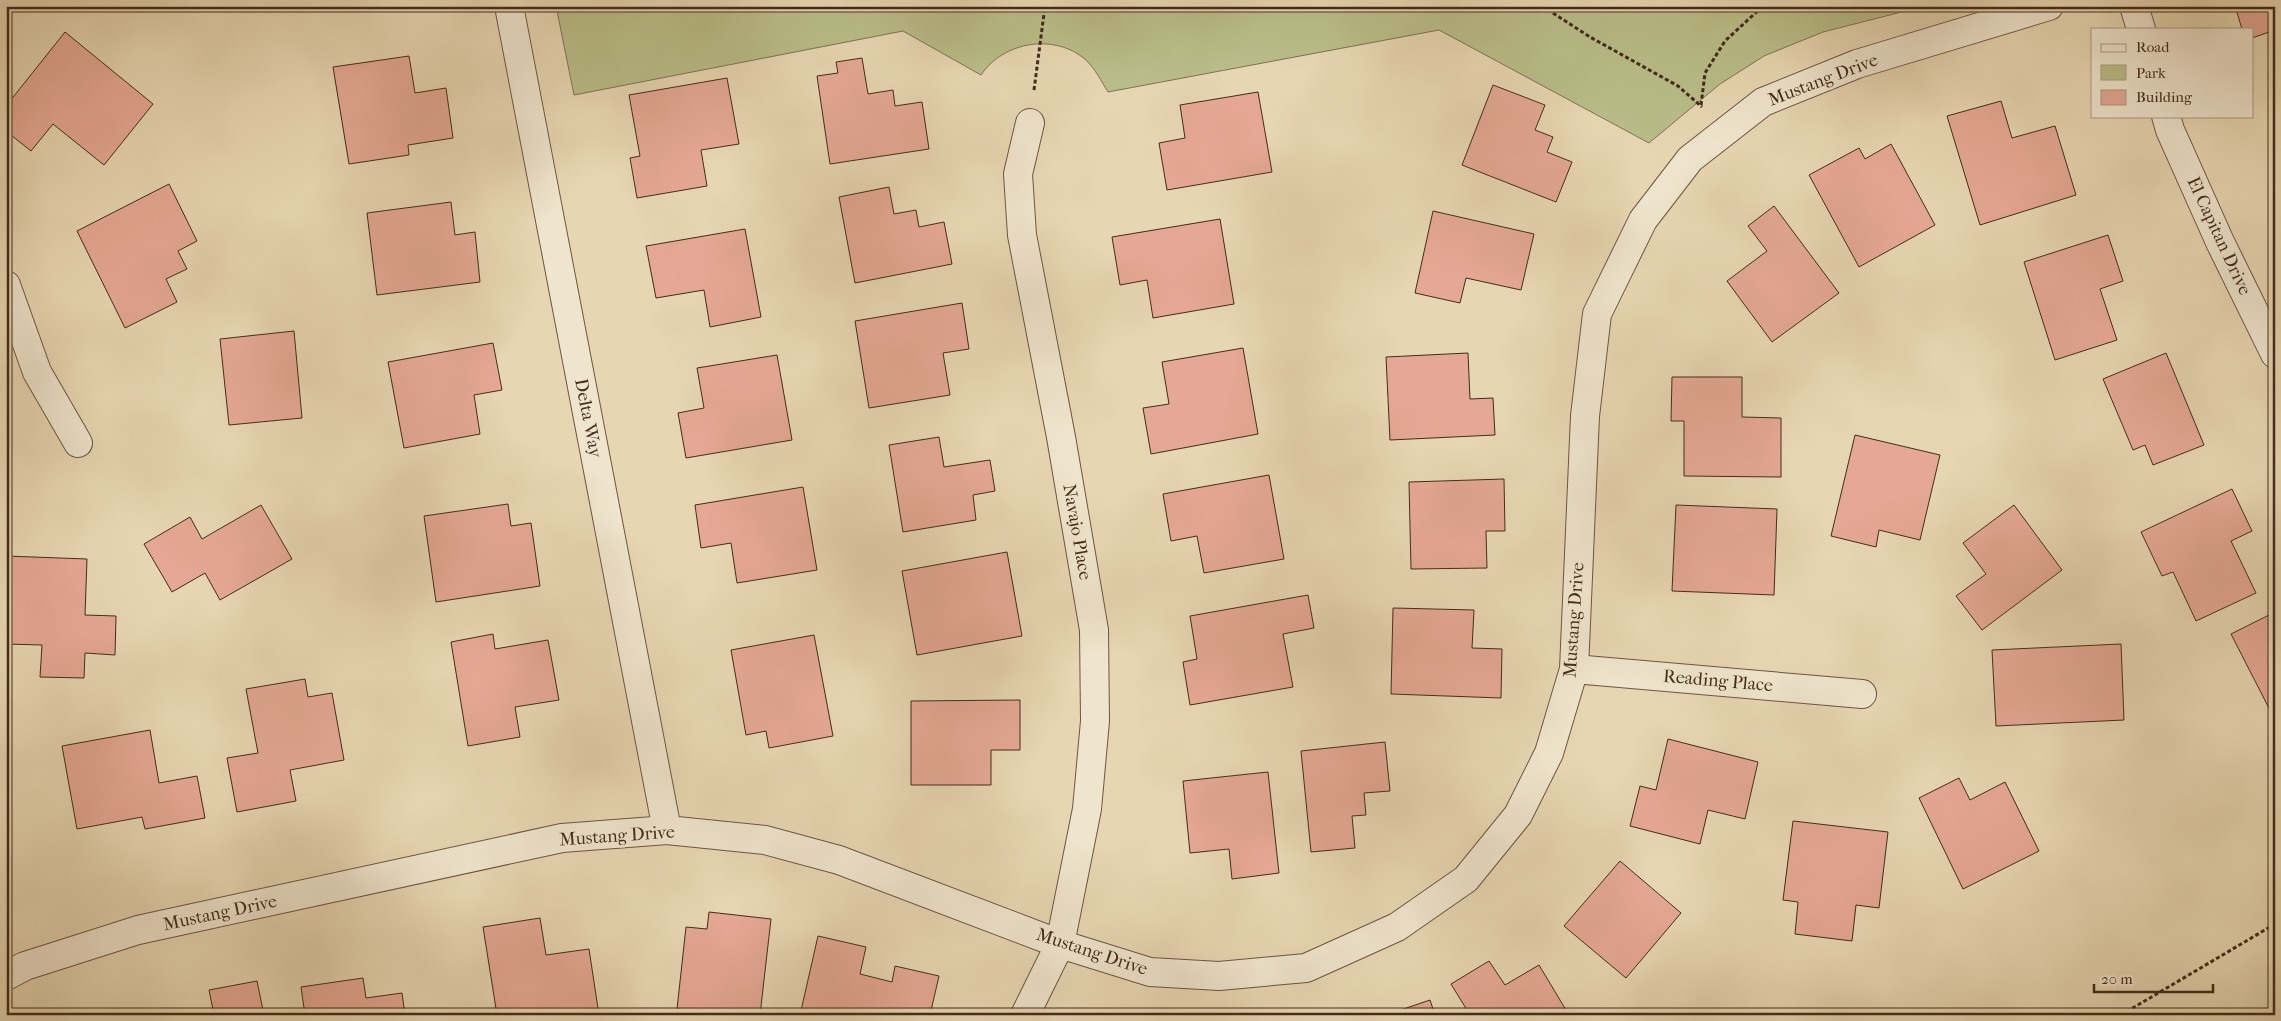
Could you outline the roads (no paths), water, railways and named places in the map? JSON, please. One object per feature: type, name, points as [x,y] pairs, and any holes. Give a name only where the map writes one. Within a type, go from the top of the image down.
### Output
[{"type":"street","name":"Delta Way","points":[[509,6],[667,830]]},
{"type":"street","name":"Mustang Drive","points":[[6,976],[25,966],[138,930],[562,838],[667,830],[765,840],[839,860],[1060,944],[1150,972],[1219,976],[1306,968],[1397,927],[1466,879],[1518,815],[1549,753],[1574,669],[1585,416],[1597,314],[1643,220],[1690,160],[1763,102],[1857,64],[2050,6]]},
{"type":"street","points":[[2134,6],[2141,28]]},
{"type":"street","name":"El Capitan Drive","points":[[2167,118],[2170,130],[2220,242],[2275,354]]},
{"type":"street","name":"Navajo Place","points":[[1025,1015],[1060,944],[1087,809],[1095,721],[1094,630],[1061,437],[1022,235],[1018,174],[1030,123]]},
{"type":"street","points":[[6,285],[37,372],[78,443]]},
{"type":"street","name":"Reading Place","points":[[1574,669],[1862,694]]}]
